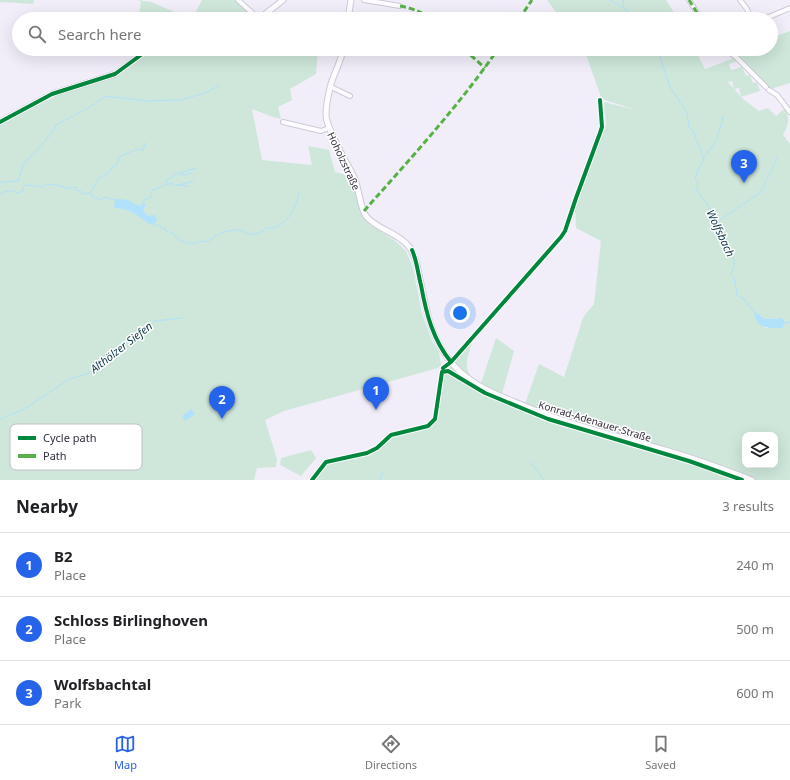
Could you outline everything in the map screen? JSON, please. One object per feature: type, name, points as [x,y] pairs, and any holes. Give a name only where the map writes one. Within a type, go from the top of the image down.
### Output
[{"type":"street","points":[[238,0],[251,12]]},
{"type":"street","points":[[268,12],[283,0]]},
{"type":"street","points":[[349,12],[351,0]]},
{"type":"street","points":[[364,0],[400,6]]},
{"type":"street","points":[[689,0],[697,12]]},
{"type":"street","points":[[740,0],[748,12]]},
{"type":"street","points":[[778,13],[790,8]]},
{"type":"street","points":[[0,122],[52,94],[114,74],[139,56]]},
{"type":"street","name":"Hoholzstraße","points":[[342,56],[331,87],[326,115],[328,128],[354,177],[358,186],[364,211],[368,217],[404,241],[412,250],[430,324],[438,344],[451,362]]},
{"type":"street","points":[[734,56],[777,95],[790,112]]},
{"type":"street","points":[[331,87],[350,96]]},
{"type":"street","points":[[283,122],[321,131],[328,128]]},
{"type":"street","name":"Konrad-Adenauer-Straße","points":[[451,362],[461,373],[475,383],[495,394],[531,409],[579,426],[666,450],[752,480]]},
{"type":"green space","points":[[0,0],[34,0],[33,4],[0,2]]},
{"type":"green space","points":[[138,0],[151,2],[175,12],[139,12],[141,2]]},
{"type":"green space","points":[[202,0],[236,0],[250,12],[196,12]]},
{"type":"green space","points":[[547,0],[666,0],[674,12],[556,12]]},
{"type":"green space","points":[[790,31],[790,83],[771,89],[738,56],[778,56],[778,35]]},
{"type":"green space","points":[[143,56],[317,56],[316,74],[290,89],[292,100],[278,107],[281,119],[252,109],[262,160],[312,165],[308,146],[329,150],[335,172],[350,176],[357,196],[360,212],[370,225],[394,240],[406,251],[413,268],[422,314],[432,341],[439,352],[441,365],[438,368],[284,411],[265,420],[277,459],[276,467],[257,468],[254,480],[0,480],[0,123],[59,95],[115,77]],"holes":[[[143,204],[146,205],[143,210],[148,216],[152,216],[145,221],[139,216],[125,209]]]},
{"type":"green space","points":[[586,56],[698,56],[705,69],[734,58],[737,61],[729,64],[731,70],[742,67],[746,76],[750,75],[753,83],[757,82],[760,91],[741,97],[743,99],[759,111],[768,108],[776,116],[785,108],[788,116],[788,122],[783,135],[790,144],[790,480],[311,480],[327,459],[363,452],[371,449],[390,433],[429,424],[433,419],[442,372],[455,364],[453,361],[473,339],[467,369],[474,379],[481,383],[496,338],[514,351],[502,394],[525,404],[539,364],[564,377],[584,316],[594,304],[601,241],[576,228],[575,206],[606,125],[604,102],[636,110],[605,100],[601,97]],"holes":[[[732,81],[734,89],[728,82]],[[739,88],[741,97],[734,89]],[[757,313],[765,319],[781,318],[782,328],[765,328]]]},
{"type":"green space","points":[[311,450],[316,458],[301,476],[280,465],[281,458]]},
{"type":"water","points":[[115,200],[128,200],[139,206],[145,203],[146,205],[143,210],[148,216],[155,215],[157,220],[155,223],[150,224],[129,211],[114,208]]},
{"type":"water","points":[[755,313],[765,319],[781,318],[785,323],[782,328],[762,326],[756,320],[754,315]]},
{"type":"water","points":[[191,409],[195,414],[185,421],[182,416]]},
{"type":"waterway","name":"Wolfsbach","points":[[610,0],[629,12]]},
{"type":"waterway","name":"Wolfsbach","points":[[623,0],[624,7]]},
{"type":"waterway","name":"Wolfsbach","points":[[659,56],[670,87],[687,113],[689,126],[693,131],[704,160],[695,179],[698,184],[696,190],[714,213],[734,259],[731,275],[734,278],[737,295],[744,299],[756,314]]},
{"type":"waterway","points":[[0,183],[18,181],[23,165],[50,135],[50,132],[54,130],[56,125],[90,107],[105,96],[146,101],[180,100],[205,93],[219,86]]},
{"type":"waterway","points":[[703,158],[711,148],[716,138],[723,116]]},
{"type":"waterway","points":[[91,192],[99,178],[110,172],[112,167],[117,165],[119,157],[137,149],[143,150],[145,143]]},
{"type":"waterway","points":[[718,221],[761,192],[777,158]]},
{"type":"waterway","points":[[142,205],[144,200],[151,197],[152,190],[166,185],[167,179],[172,178],[173,175],[196,168]]},
{"type":"waterway","points":[[180,174],[185,175],[192,173]]},
{"type":"waterway","points":[[167,185],[172,183],[174,186],[194,181]]},
{"type":"waterway","points":[[0,194],[9,191],[17,193],[24,190],[23,187],[27,185],[42,187],[47,184],[61,187],[63,186],[65,189],[76,187],[76,190],[82,192],[83,194],[91,193],[93,197],[101,200],[104,197],[116,200]]},
{"type":"waterway","points":[[178,185],[188,186]]},
{"type":"waterway","points":[[152,223],[161,226],[162,229],[165,228],[166,232],[172,232],[178,239],[188,243],[203,241],[208,242],[219,234],[232,230],[240,230],[248,234],[256,234],[284,222],[289,217],[298,199],[299,193]]},
{"type":"waterway","name":"Althölzer Siefen","points":[[0,419],[26,408],[69,379],[90,373],[155,321],[182,318]]},
{"type":"waterway","name":"Wolfsbach","points":[[784,323],[790,322]]},
{"type":"waterway","points":[[530,462],[544,480]]},
{"type":"waterway","points":[[380,480],[383,472]]},
{"type":"marked path","points":[[524,12],[532,0]]},
{"type":"marked path","points":[[689,0],[697,12]]},
{"type":"marked path","points":[[400,6],[419,12]]},
{"type":"marked path","points":[[472,56],[485,68]]},
{"type":"marked path","points":[[364,211],[450,112],[493,56]]},
{"type":"cycle path","points":[[0,122],[52,94],[115,74],[139,56]]},
{"type":"cycle path","points":[[443,368],[451,362],[565,231],[602,127],[600,100]]},
{"type":"cycle path","points":[[412,250],[431,326],[439,345],[451,362]]},
{"type":"cycle path","points":[[312,480],[326,462],[367,453],[377,448],[391,435],[428,426],[435,419],[442,372],[448,371],[485,393],[548,419],[689,461],[742,480]]},
{"type":"place","name":"Wolfsbachtal","points":[[744,183]]},
{"type":"place","name":"B2","points":[[376,410]]},
{"type":"place","name":"Schloss Birlinghoven","points":[[222,419]]}]
